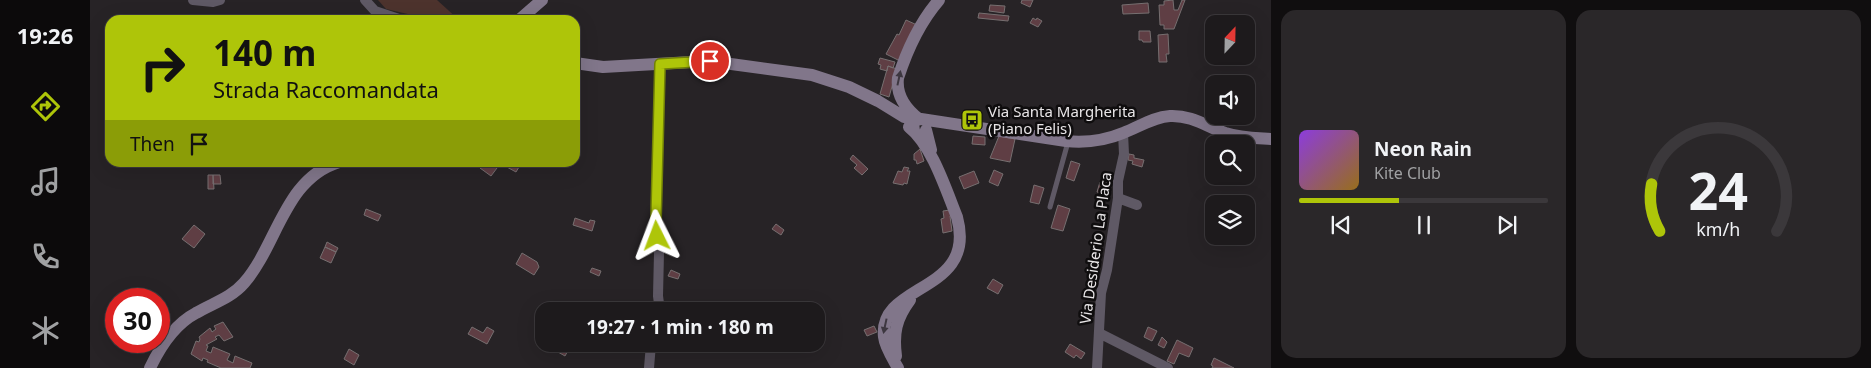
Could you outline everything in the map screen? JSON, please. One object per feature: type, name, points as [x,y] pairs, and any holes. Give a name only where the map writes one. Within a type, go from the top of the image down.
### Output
[{"type":"street","points":[[193,0],[215,1]]},
{"type":"street","points":[[365,0],[375,11],[387,15]]},
{"type":"street","points":[[525,15],[543,0]]},
{"type":"street","points":[[533,15],[543,0]]},
{"type":"street","points":[[899,368],[884,338],[884,324],[890,312],[900,302],[947,270],[957,257],[959,246],[957,217],[920,126],[899,94],[897,86],[898,78],[918,30],[940,0]]},
{"type":"street","points":[[580,64],[603,67],[710,61],[812,75],[848,87],[920,126],[944,123],[1068,142],[1085,142],[1103,140],[1158,117],[1184,116],[1231,135],[1271,139]]},
{"type":"street","points":[[659,302],[659,253],[656,219],[660,64]]},
{"type":"street","name":"Via Desiderio La Placa","points":[[1097,368],[1101,293],[1118,198],[1118,181],[1124,154],[1123,133]]},
{"type":"street","points":[[150,368],[165,342],[187,318],[228,297],[245,283],[262,257],[300,187],[325,167]]},
{"type":"street","points":[[1118,198],[1137,205]]},
{"type":"street","points":[[1099,333],[1168,368]]},
{"type":"street","points":[[648,368],[650,352]]},
{"type":"lane","points":[[1050,207],[1068,142]]},
{"type":"shaded area","points":[[378,0],[437,0],[454,15],[412,15],[386,9]]},
{"type":"building","points":[[1022,0],[1033,0],[1030,7],[1021,3]]},
{"type":"building","points":[[1173,0],[1174,10],[1178,10],[1182,0],[1185,0],[1174,29],[1164,29],[1164,25],[1160,25],[1159,5],[1164,5],[1164,1]]},
{"type":"building","points":[[1148,3],[1149,13],[1123,14],[1122,5]]},
{"type":"building","points":[[990,5],[1005,6],[1004,13],[989,11]]},
{"type":"building","points":[[979,13],[1009,16],[1008,21],[978,18]]},
{"type":"building","points":[[1033,18],[1042,21],[1038,27],[1030,23]]},
{"type":"building","points":[[906,20],[917,25],[900,61],[886,54],[897,34],[899,35]]},
{"type":"building","points":[[1139,31],[1150,31],[1151,42],[1139,40]]},
{"type":"building","points":[[1168,34],[1169,54],[1166,54],[1167,62],[1159,62],[1158,35]]},
{"type":"building","points":[[880,58],[895,62],[893,68],[888,66],[887,71],[880,69],[881,65],[878,64]]},
{"type":"building","points":[[888,66],[897,69],[889,97],[880,94]]},
{"type":"building","points":[[973,136],[985,137],[985,145],[972,144]]},
{"type":"building","points":[[999,136],[1015,139],[1010,162],[990,158]]},
{"type":"building","points":[[920,149],[924,161],[917,164],[916,160],[914,160],[914,154]]},
{"type":"building","points":[[1129,154],[1134,155],[1134,158],[1144,160],[1142,167],[1132,164],[1133,161],[1128,160]]},
{"type":"building","points":[[853,155],[868,169],[862,175],[854,168],[857,165],[850,159]]},
{"type":"building","points":[[1071,161],[1080,164],[1074,181],[1066,178]]},
{"type":"building","points":[[496,167],[497,168],[491,176],[480,168]]},
{"type":"building","points":[[507,167],[519,167],[516,172]]},
{"type":"building","points":[[904,167],[909,168],[907,171],[910,171],[907,184],[893,183],[898,171],[902,172]]},
{"type":"building","points":[[994,170],[1003,174],[998,186],[989,182]]},
{"type":"building","points":[[974,171],[979,183],[964,189],[959,177]]},
{"type":"building","points":[[208,175],[213,175],[214,189],[208,189]]},
{"type":"building","points":[[213,175],[220,175],[221,184],[213,184]]},
{"type":"building","points":[[1100,182],[1107,183],[1104,194],[1097,192]]},
{"type":"building","points":[[1034,185],[1044,188],[1039,204],[1030,202]]},
{"type":"building","points":[[1058,205],[1070,209],[1063,231],[1051,228]]},
{"type":"building","points":[[366,209],[381,215],[378,221],[364,215]]},
{"type":"building","points":[[950,210],[952,231],[943,233],[941,219],[944,218],[943,211]]},
{"type":"building","points":[[575,218],[589,223],[590,220],[595,221],[592,231],[573,225]]},
{"type":"building","points":[[776,224],[784,230],[781,235],[772,229]]},
{"type":"building","points":[[194,225],[205,234],[194,248],[182,239]]},
{"type":"building","points":[[327,242],[338,248],[336,252],[325,247]]},
{"type":"building","points":[[325,247],[336,252],[331,263],[320,258]]},
{"type":"building","points":[[522,253],[537,262],[539,267],[534,275],[516,264]]},
{"type":"building","points":[[592,268],[601,271],[599,276],[590,272]]},
{"type":"building","points":[[671,270],[680,274],[678,279],[668,276]]},
{"type":"building","points":[[993,279],[1003,285],[998,294],[987,288]]},
{"type":"building","points":[[223,322],[233,337],[224,341],[219,335],[215,337],[217,339],[206,345],[208,346],[206,351],[211,353],[213,347],[230,354],[227,360],[233,363],[235,356],[252,363],[250,368],[221,368],[207,362],[208,360],[203,358],[202,361],[191,354],[196,341],[199,342],[199,337],[210,328],[212,332],[216,329],[214,326]]},
{"type":"building","points":[[874,326],[877,332],[867,336],[864,330]]},
{"type":"building","points":[[472,327],[483,333],[487,327],[494,331],[487,344],[468,334]]},
{"type":"building","points":[[1148,327],[1157,331],[1152,341],[1144,337]]},
{"type":"building","points":[[1162,337],[1167,342],[1164,348],[1158,345]]},
{"type":"building","points":[[1177,340],[1193,348],[1189,357],[1179,353],[1174,364],[1167,361]]},
{"type":"building","points":[[1070,344],[1085,353],[1081,359],[1076,355],[1074,358],[1065,352]]},
{"type":"building","points":[[349,349],[359,355],[354,365],[344,359]]},
{"type":"building","points":[[558,352],[567,352],[565,356]]},
{"type":"building","points":[[1214,358],[1234,368],[1212,368],[1213,366],[1211,365]]},
{"type":"place","name":"Via Santa Margherita (Piano Felis)","points":[[972,120]]},
{"type":"route","points":[[657,236],[660,64],[710,61]]}]
